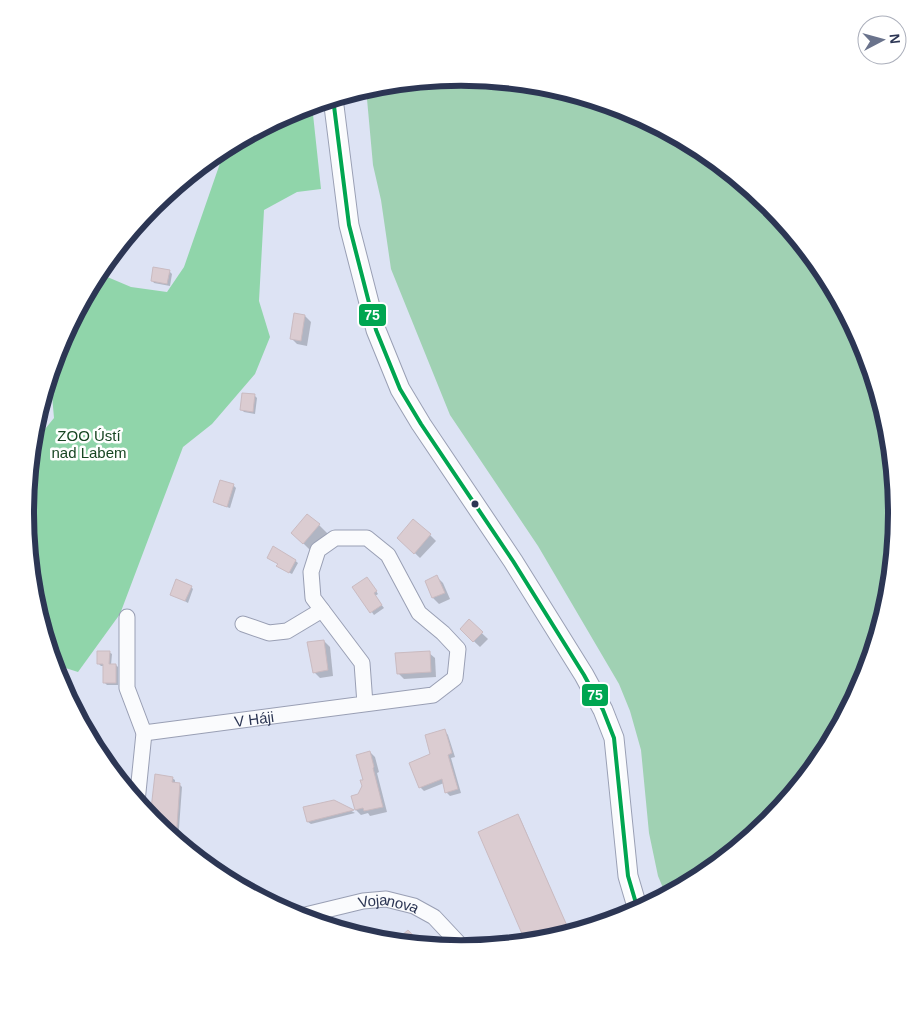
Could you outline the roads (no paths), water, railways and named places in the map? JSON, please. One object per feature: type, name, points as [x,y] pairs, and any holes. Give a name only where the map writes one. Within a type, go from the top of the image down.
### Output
[{"type":"street","points":[[334,105],[349,225],[376,330],[400,389],[421,424],[513,561],[584,675],[603,710],[614,738],[628,876],[636,903]]},
{"type":"street","name":"V Háji","points":[[144,733],[434,695],[455,678],[458,649],[419,612],[388,555],[367,538],[335,538],[318,550],[311,572],[313,598],[322,610]]},
{"type":"street","points":[[242,624],[269,633],[287,631],[322,610],[362,663],[365,704]]},
{"type":"street","points":[[127,617],[127,688],[144,733],[138,793]]},
{"type":"street","name":"Vojanova","points":[[312,913],[364,901],[386,898],[414,906],[434,917],[455,940]]},
{"type":"park label","name":"ZOO Ústí nad Labem","points":[[89,444]]}]
